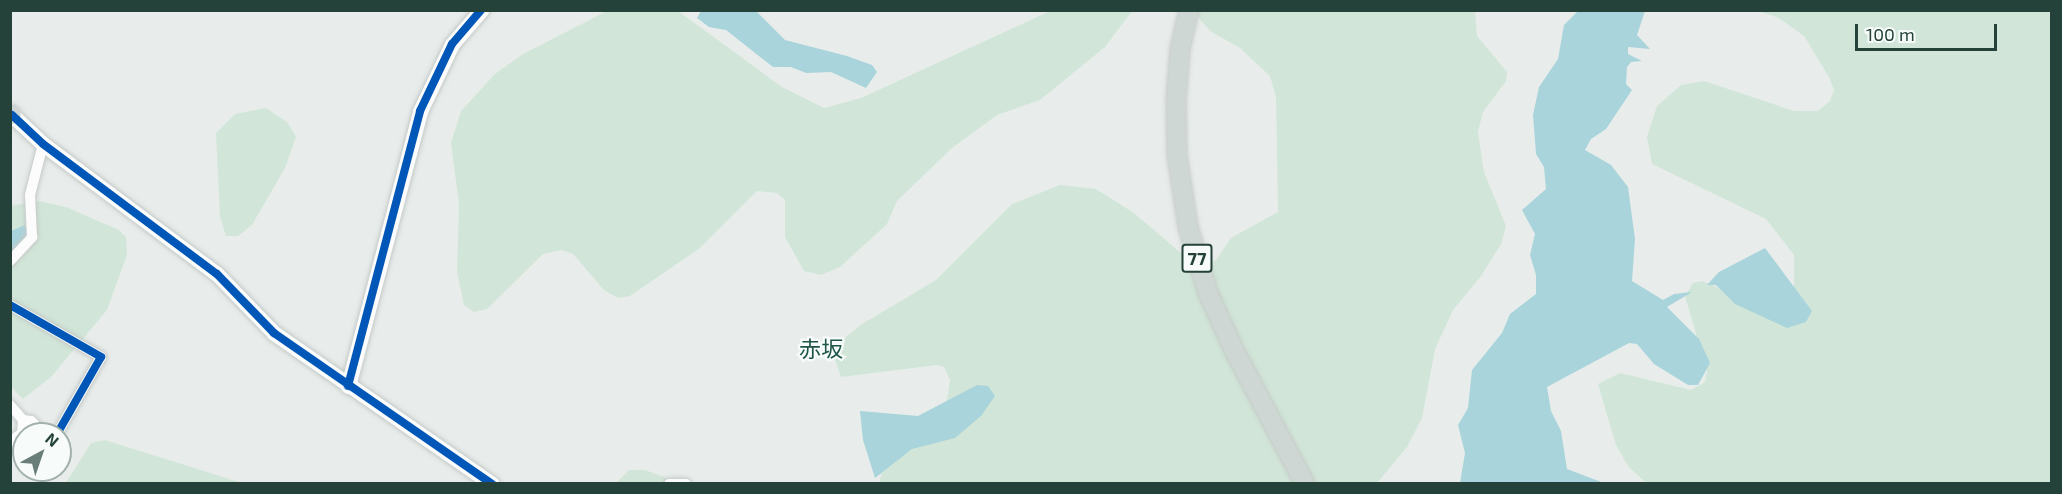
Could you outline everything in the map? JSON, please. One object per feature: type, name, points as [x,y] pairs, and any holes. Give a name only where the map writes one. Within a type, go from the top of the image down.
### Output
[{"type":"main road","name":"77","points":[[1189,10],[1180,49],[1176,100],[1177,155],[1188,226],[1208,293],[1225,331],[1305,483]]},
{"type":"street","points":[[348,386],[420,111],[452,44],[481,10]]},
{"type":"street","points":[[11,114],[44,144],[172,236],[217,274],[274,333],[492,483]]},
{"type":"street","points":[[10,261],[32,237],[30,195],[44,144]]},
{"type":"street","points":[[10,305],[101,357],[64,422]]},
{"type":"street","points":[[10,405],[23,420],[32,422]]},
{"type":"street","points":[[669,483],[686,483]]},
{"type":"green space","points":[[607,11],[678,11],[782,87],[824,108],[861,98],[1050,11],[1132,11],[1105,47],[1040,100],[997,115],[952,148],[897,201],[887,224],[840,267],[821,275],[804,271],[785,237],[785,200],[777,193],[757,191],[700,248],[630,296],[618,298],[604,290],[573,254],[562,250],[543,254],[487,309],[474,312],[464,305],[457,272],[459,204],[451,143],[461,111],[495,74],[523,54]]},
{"type":"green space","points":[[1193,11],[1475,11],[1477,36],[1507,72],[1506,81],[1483,112],[1478,132],[1484,172],[1506,226],[1501,244],[1481,276],[1453,310],[1435,349],[1422,418],[1407,447],[1377,483],[879,483],[883,467],[947,400],[950,380],[944,367],[937,365],[841,377],[833,354],[841,341],[862,324],[936,280],[1012,204],[1060,185],[1096,189],[1134,213],[1195,265],[1203,266],[1216,260],[1231,238],[1278,212],[1276,97],[1270,76],[1240,48],[1210,31]]},
{"type":"green space","points":[[1759,11],[2051,11],[2051,483],[1646,483],[1628,466],[1616,445],[1598,384],[1620,373],[1691,390],[1705,382],[1707,371],[1685,296],[1693,283],[1702,281],[1729,292],[1794,299],[1794,255],[1766,219],[1652,164],[1647,137],[1657,106],[1681,85],[1704,81],[1794,111],[1818,111],[1830,101],[1834,90],[1829,77],[1804,36],[1779,18]]},
{"type":"green space","points":[[266,108],[288,123],[296,137],[285,168],[252,225],[238,236],[226,236],[220,216],[216,133],[235,114]]},
{"type":"green space","points":[[39,201],[66,207],[119,230],[126,237],[127,255],[107,310],[51,377],[23,399],[11,387],[10,206]]},
{"type":"green space","points":[[105,440],[242,483],[66,483],[72,482],[72,473],[91,443]]},
{"type":"green space","points":[[629,470],[645,470],[680,483],[615,484]]},
{"type":"water","points":[[1579,10],[1645,11],[1637,35],[1650,49],[1628,47],[1628,54],[1642,61],[1631,62],[1627,67],[1626,84],[1632,90],[1606,129],[1591,139],[1585,150],[1611,165],[1628,187],[1635,239],[1632,281],[1663,300],[1674,294],[1692,292],[1667,307],[1699,339],[1710,363],[1698,385],[1688,385],[1654,364],[1637,344],[1629,343],[1547,387],[1551,411],[1561,431],[1567,469],[1604,483],[1460,483],[1465,453],[1458,425],[1468,408],[1472,370],[1502,333],[1510,314],[1536,294],[1536,275],[1530,255],[1535,234],[1522,210],[1546,189],[1544,167],[1536,154],[1533,115],[1539,87],[1558,59],[1564,25]]},
{"type":"water","points":[[701,11],[756,11],[785,40],[847,56],[872,65],[877,72],[866,88],[831,72],[806,73],[791,67],[773,67],[726,30],[709,27],[697,18]]},
{"type":"water","points":[[25,225],[28,234],[11,256],[11,231]]},
{"type":"water","points":[[1765,248],[1812,311],[1806,322],[1787,328],[1735,304],[1716,285],[1707,285],[1719,272]]},
{"type":"water","points":[[977,385],[988,386],[995,396],[981,416],[955,438],[912,449],[875,478],[863,440],[860,411],[918,416]]},
{"type":"cycle path","points":[[348,386],[420,111],[452,44],[481,10]]},
{"type":"cycle path","points":[[12,115],[43,144],[217,274],[274,333],[492,484]]},
{"type":"cycle path","points":[[10,305],[101,357],[64,422]]},
{"type":"district","name":"赤坂","points":[[821,349]]}]
